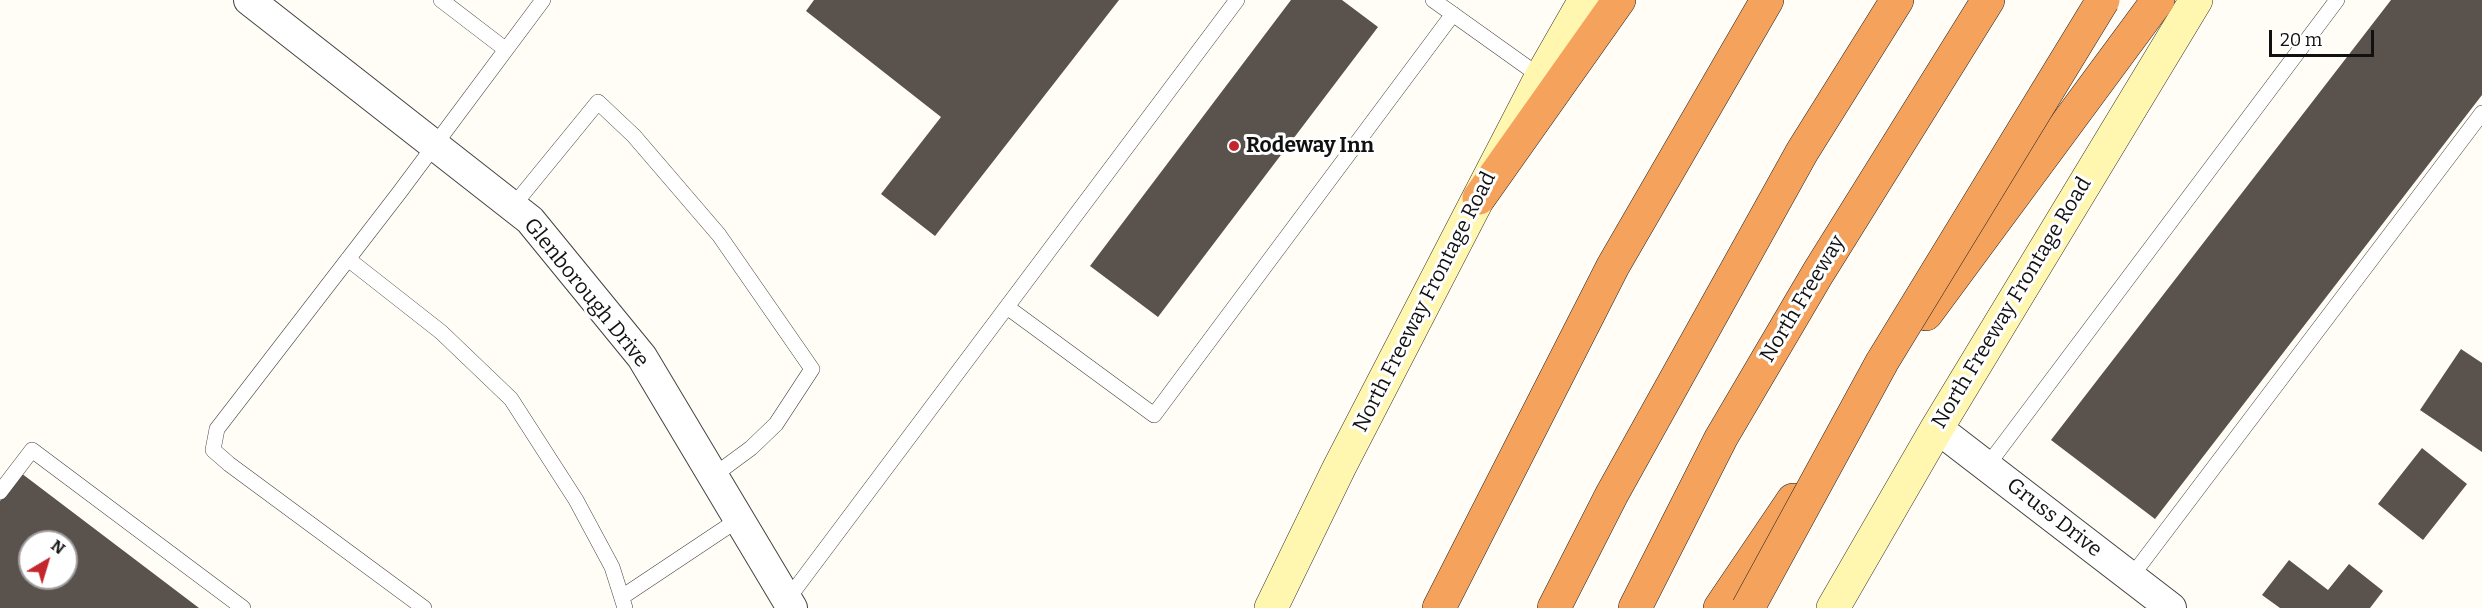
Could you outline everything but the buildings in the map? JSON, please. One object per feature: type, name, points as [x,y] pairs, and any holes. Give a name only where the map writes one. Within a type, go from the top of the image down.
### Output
[{"type":"highway","points":[[1479,198],[1619,0]]},
{"type":"highway","points":[[1439,608],[1613,266],[1767,0]]},
{"type":"highway","points":[[1554,608],[1612,494],[1797,163],[1897,0]]},
{"type":"highway","name":"North Freeway","points":[[1635,608],[1721,438],[1818,273],[1988,0]]},
{"type":"highway","points":[[1748,608],[1882,362],[2103,0]]},
{"type":"highway","points":[[1720,608],[1820,460],[2158,0]]},
{"type":"main road","name":"North Freeway Frontage Road","points":[[1271,608],[1339,468],[1541,77],[1585,0]]},
{"type":"main road","name":"North Freeway Frontage Road","points":[[1833,608],[1937,428],[2196,0]]},
{"type":"street","name":"Glenborough Drive","points":[[249,0],[530,220],[642,357],[790,604]]},
{"type":"street","name":"Gruss Drive","points":[[1937,428],[2171,608]]},
{"type":"lane","points":[[441,0],[505,49]]},
{"type":"lane","points":[[424,608],[229,464],[213,450],[217,429],[543,0]]},
{"type":"lane","points":[[790,604],[1007,307],[1237,0]]},
{"type":"lane","points":[[1433,0],[1541,77]]},
{"type":"lane","points":[[1987,466],[2337,0]]},
{"type":"lane","points":[[1007,307],[1154,415],[1453,14]]},
{"type":"lane","points":[[513,206],[598,102],[634,136],[719,235],[812,369],[776,424],[751,448],[713,476]]},
{"type":"lane","points":[[2131,577],[2482,113]]},
{"type":"lane","points":[[348,259],[441,332],[511,399],[576,500],[612,567],[623,602],[739,519]]},
{"type":"lane","points":[[0,492],[32,450],[243,608]]},
{"type":"place","name":"Rodeway Inn","points":[[1234,146]]}]
